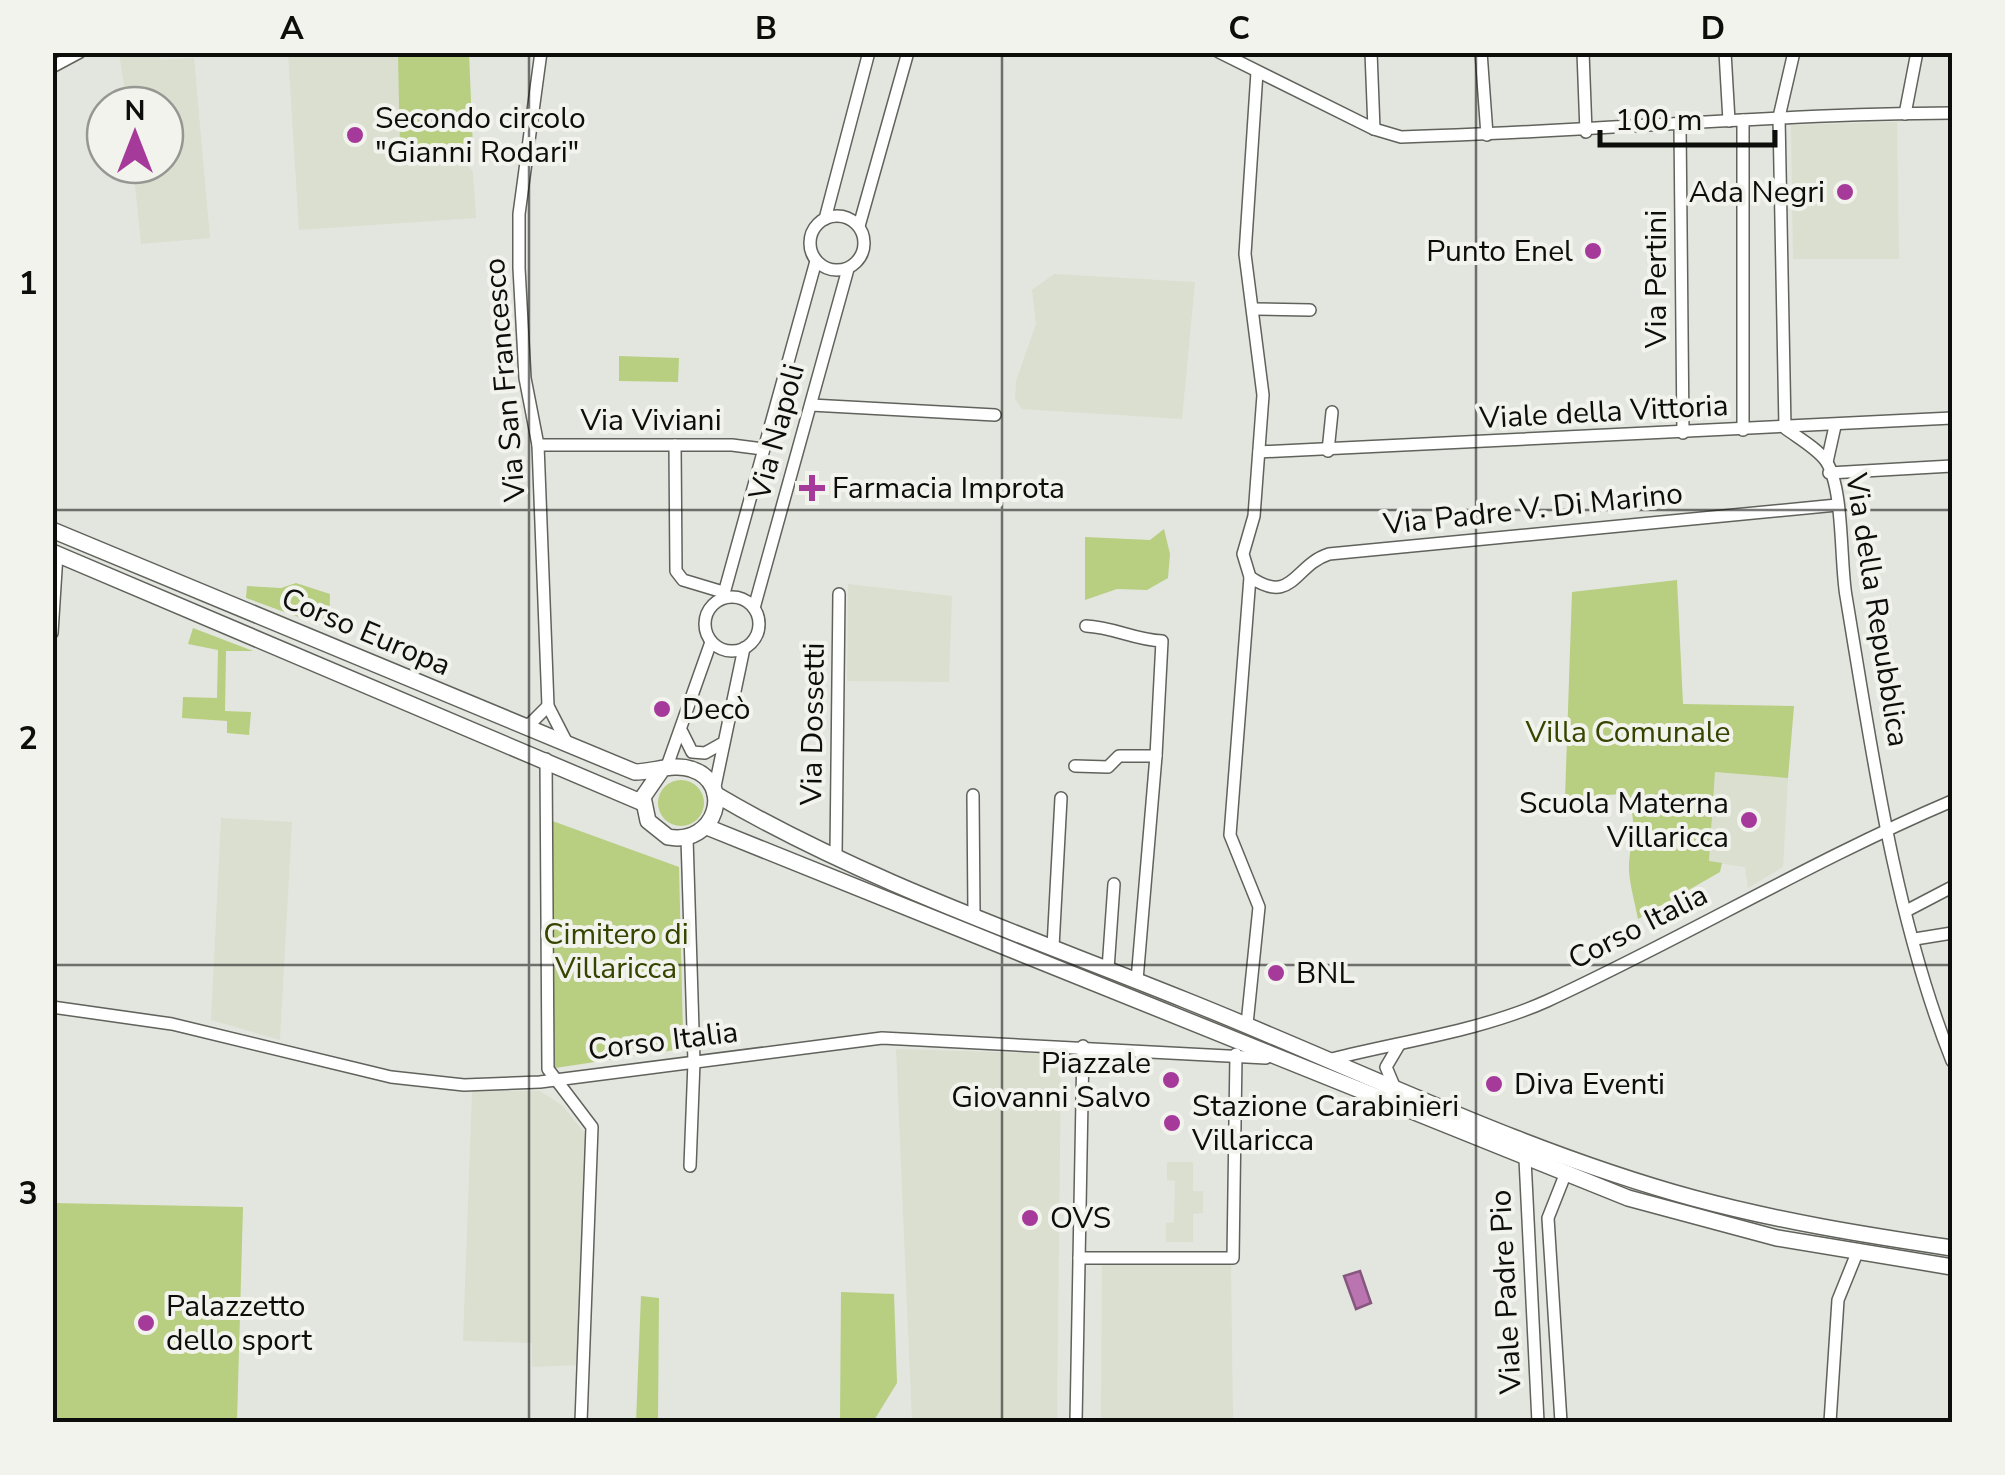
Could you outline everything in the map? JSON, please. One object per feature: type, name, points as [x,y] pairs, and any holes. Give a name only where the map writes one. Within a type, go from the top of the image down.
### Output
[{"type":"main road","name":"Corso Europa","points":[[52,530],[568,746],[635,772],[664,770]]},
{"type":"main road","name":"Corso Europa","points":[[55,554],[643,803]]},
{"type":"main road","points":[[714,792],[716,808],[707,826],[687,838],[656,831],[643,803],[648,785],[664,770],[678,766],[697,771],[714,792],[767,826],[1053,947],[1584,1162],[1692,1198],[1781,1219],[1952,1248]]},
{"type":"main road","points":[[707,826],[1565,1175],[1691,1216],[1857,1253],[1952,1267]]},
{"type":"main road","points":[[1294,1063],[1311,1060],[1303,1046]]},
{"type":"main road","points":[[1294,1063],[1332,1059]]},
{"type":"street","points":[[52,67],[80,52]]},
{"type":"street","name":"Via San Francesco","points":[[541,52],[518,214],[525,378],[538,445],[548,706],[568,746]]},
{"type":"street","points":[[869,52],[825,219],[810,238],[816,261],[830,270],[848,269],[864,250],[859,226],[908,52]]},
{"type":"street","points":[[1220,52],[1374,129],[1401,138],[1586,132],[1780,117],[1952,113]]},
{"type":"street","points":[[1371,52],[1374,129]]},
{"type":"street","points":[[1481,52],[1487,135]]},
{"type":"street","points":[[1583,52],[1586,132]]},
{"type":"street","points":[[1725,52],[1729,121]]},
{"type":"street","points":[[1785,428],[1780,117],[1794,52]]},
{"type":"street","points":[[1906,114],[1917,52]]},
{"type":"street","points":[[1247,1024],[1259,907],[1230,835],[1250,577],[1243,554],[1254,516],[1263,395],[1245,254],[1257,72]]},
{"type":"street","points":[[1743,120],[1743,430]]},
{"type":"street","name":"Via Pertini","points":[[1680,125],[1682,433]]},
{"type":"street","points":[[825,219],[839,216],[859,226]]},
{"type":"street","name":"Via Napoli","points":[[723,595],[816,261]]},
{"type":"street","name":"Via Napoli","points":[[754,608],[848,269]]},
{"type":"street","points":[[1254,309],[1310,310]]},
{"type":"street","points":[[810,404],[995,415]]},
{"type":"street","points":[[1328,451],[1332,412]]},
{"type":"street","name":"Viale della Vittoria","points":[[1258,452],[1504,443],[1952,418]]},
{"type":"street","points":[[1834,426],[1828,467],[1952,466]]},
{"type":"street","name":"Via della Repubblica","points":[[1785,428],[1828,467],[1838,504],[1845,592],[1888,829],[1934,1014],[1952,1061]]},
{"type":"street","name":"Via Viviani","points":[[538,445],[675,445],[763,450]]},
{"type":"street","points":[[675,445],[676,570],[683,580],[744,599],[754,608],[758,630],[744,648],[714,792]]},
{"type":"street","name":"Via Padre V. Di Marino","points":[[1250,577],[1262,585],[1282,587],[1294,582],[1311,560],[1329,554],[1838,504]]},
{"type":"street","points":[[52,633],[55,554]]},
{"type":"street","name":"Via Dossetti","points":[[836,854],[839,594]]},
{"type":"street","points":[[664,770],[682,732],[711,642],[704,620],[710,606],[723,595]]},
{"type":"street","points":[[1086,626],[1111,627],[1141,640],[1162,641],[1137,980]]},
{"type":"street","points":[[711,642],[723,650],[744,648]]},
{"type":"street","points":[[526,728],[548,706]]},
{"type":"street","points":[[682,732],[692,752],[705,753],[721,744]]},
{"type":"street","points":[[1074,766],[1108,766],[1119,756],[1156,756]]},
{"type":"street","points":[[546,759],[548,1050],[553,1080],[592,1127],[581,1422]]},
{"type":"street","points":[[974,795],[974,914]]},
{"type":"street","points":[[1053,947],[1061,798]]},
{"type":"street","name":"Corso Italia","points":[[1332,1059],[1399,1045],[1543,1003],[1888,829],[1952,801]]},
{"type":"street","points":[[687,838],[694,1062],[690,1166]]},
{"type":"street","points":[[1108,969],[1114,884]]},
{"type":"street","points":[[1908,910],[1952,887]]},
{"type":"street","points":[[1915,939],[1952,933]]},
{"type":"street","name":"Corso Italia","points":[[52,1007],[188,1028],[391,1078],[464,1086],[553,1080],[882,1038],[1236,1054],[1294,1063]]},
{"type":"street","points":[[1200,1052],[1206,1027]]},
{"type":"street","points":[[1394,1086],[1386,1067],[1399,1045]]},
{"type":"street","points":[[1076,1422],[1083,1046]]},
{"type":"street","points":[[1078,1258],[1233,1258],[1236,1054]]},
{"type":"street","name":"Viale Padre Pio","points":[[1525,1160],[1538,1422]]},
{"type":"street","name":"Viale Padre Pio","points":[[1561,1422],[1548,1218],[1565,1175]]},
{"type":"street","points":[[1830,1422],[1838,1300],[1857,1253]]},
{"type":"shaded area","points":[[119,53],[158,53],[161,60],[194,58],[210,238],[141,244],[135,185],[185,185],[185,85],[124,85]]},
{"type":"shaded area","name":"Secondo circolo \"Gianni Rodari\"","points":[[288,53],[398,53],[403,120],[398,121],[400,153],[463,150],[465,163],[473,172],[476,218],[299,230]]},
{"type":"shaded area","name":"Ada Negri","points":[[1897,122],[1899,259],[1793,259],[1791,125]]},
{"type":"shaded area","points":[[1054,274],[1195,282],[1182,419],[1022,409],[1015,399],[1016,381],[1036,324],[1032,290]]},
{"type":"shaded area","points":[[848,584],[952,596],[949,682],[847,681]]},
{"type":"shaded area","name":"Scuola Materna Villaricca","points":[[1715,772],[1788,778],[1783,867],[1748,888],[1745,867],[1709,862]]},
{"type":"shaded area","points":[[221,818],[292,822],[280,1040],[211,1020]]},
{"type":"shaded area","points":[[896,1049],[1061,1054],[1057,1422],[912,1422]]},
{"type":"shaded area","points":[[472,1091],[540,1091],[563,1106],[586,1135],[578,1365],[532,1367],[532,1343],[463,1341]]},
{"type":"shaded area","points":[[1167,1162],[1193,1162],[1193,1191],[1203,1191],[1203,1213],[1193,1214],[1193,1242],[1166,1242],[1166,1223],[1174,1222],[1175,1181],[1167,1180]]},
{"type":"shaded area","points":[[1102,1265],[1231,1265],[1233,1420],[1101,1420]]},
{"type":"shaded area","points":[[1360,1271],[1371,1303],[1356,1309],[1344,1276]]},
{"type":"green space","points":[[398,53],[469,53],[473,149],[400,154]]},
{"type":"green space","points":[[619,356],[679,358],[678,382],[619,381]]},
{"type":"green space","points":[[1164,529],[1170,554],[1168,578],[1147,590],[1117,589],[1085,600],[1085,537],[1150,540]]},
{"type":"green space","name":"Villa Comunale","points":[[1677,580],[1683,704],[1794,706],[1788,778],[1715,772],[1709,861],[1722,863],[1720,872],[1638,919],[1629,871],[1633,820],[1628,802],[1621,794],[1565,798],[1572,592]]},
{"type":"green space","points":[[296,583],[330,594],[329,628],[246,598],[247,586],[281,588]]},
{"type":"green space","points":[[193,628],[253,651],[226,651],[225,711],[251,712],[249,735],[227,733],[227,721],[182,718],[183,697],[217,698],[218,650],[188,644]]},
{"type":"green space","points":[[681,780],[697,787],[704,803],[697,819],[681,826],[665,819],[658,803],[665,787]]},
{"type":"green space","name":"Cimitero di Villaricca","points":[[547,819],[679,867],[683,1034],[675,1050],[555,1068]]},
{"type":"green space","name":"Palazzetto dello sport","points":[[53,1203],[243,1207],[237,1422],[53,1419]]},
{"type":"green space","points":[[841,1292],[894,1294],[897,1383],[873,1422],[840,1422]]},
{"type":"green space","points":[[641,1296],[659,1298],[658,1422],[636,1422]]},
{"type":"place","name":"Secondo circolo \"Gianni Rodari\"","points":[[355,135]]},
{"type":"place","name":"Ada Negri","points":[[1845,192]]},
{"type":"place","name":"Punto Enel","points":[[1593,251]]},
{"type":"place","name":"Farmacia Improta","points":[[812,488]]},
{"type":"place","name":"Decò","points":[[662,709]]},
{"type":"place","name":"Scuola Materna Villaricca","points":[[1749,820]]},
{"type":"place","name":"BNL","points":[[1276,973]]},
{"type":"place","name":"Piazzale Giovanni Salvo","points":[[1171,1080]]},
{"type":"place","name":"Diva Eventi","points":[[1494,1084]]},
{"type":"place","name":"Stazione Carabinieri Villaricca","points":[[1172,1123]]},
{"type":"place","name":"OVS","points":[[1030,1218]]},
{"type":"place","name":"Palazzetto dello sport","points":[[146,1323]]}]
